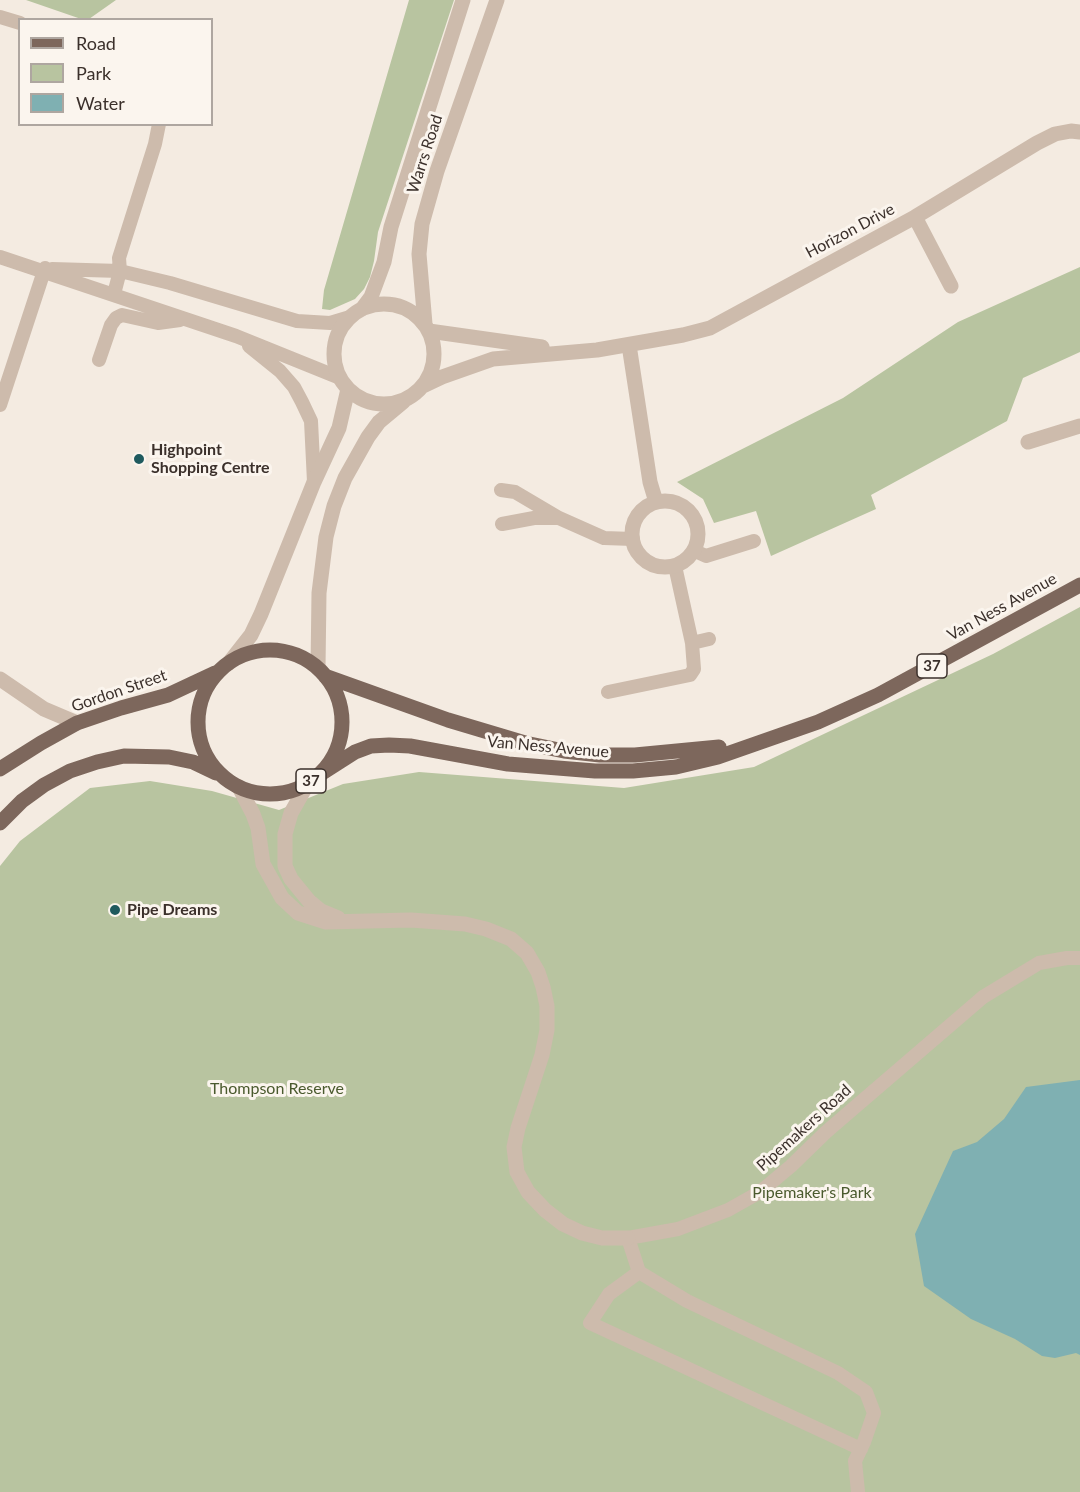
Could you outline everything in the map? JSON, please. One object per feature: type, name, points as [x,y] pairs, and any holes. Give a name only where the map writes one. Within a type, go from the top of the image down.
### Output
[{"type":"main road","name":"Van Ness Avenue","points":[[313,779],[355,752],[371,746],[410,746],[508,764],[545,768],[633,771],[676,767],[718,757],[818,722],[878,695],[1080,585]]},
{"type":"main road","name":"37","points":[[0,823],[22,801],[44,785],[70,771],[124,756],[169,757],[201,765],[233,783],[267,794],[295,789],[313,779],[331,761],[342,727],[335,692],[321,672],[302,658],[283,651],[264,650],[245,654],[224,666]]},
{"type":"main road","name":"Gordon Street","points":[[0,769],[40,743],[77,723],[168,695],[224,666]]},
{"type":"main road","points":[[224,666],[207,686],[200,705],[198,726],[202,746],[211,764],[233,783]]},
{"type":"main road","name":"Van Ness Avenue","points":[[321,672],[448,720],[525,743],[564,751],[600,755],[645,755],[709,749],[778,735]]},
{"type":"street","name":"Warrs Road","points":[[356,313],[370,297],[384,262],[391,227],[463,0]]},
{"type":"street","name":"Warrs Road","points":[[427,328],[419,254],[422,225],[437,171],[497,0]]},
{"type":"street","name":"Horizon Drive","points":[[423,386],[493,359],[629,345],[710,328],[915,217],[1037,143],[1055,134],[1080,132]]},
{"type":"street","points":[[915,217],[951,286]]},
{"type":"street","points":[[321,672],[319,593],[326,537],[334,506],[345,478],[368,437],[390,411],[411,397],[423,386],[431,374],[434,359],[434,345],[427,328],[412,312],[396,305],[379,304],[356,313],[336,339],[335,365],[344,383],[362,399],[378,404],[395,403],[411,397]]},
{"type":"street","name":"Horizon Drive","points":[[427,328],[538,347],[629,345]]},
{"type":"street","points":[[629,345],[650,482],[656,502]]},
{"type":"street","points":[[224,666],[251,634],[261,614],[314,482],[339,428],[344,383]]},
{"type":"street","points":[[1028,442],[1080,426]]},
{"type":"street","points":[[656,502],[676,503],[692,514],[699,534],[695,551],[689,558],[666,568],[650,564],[638,553],[633,539],[633,524],[637,517],[642,510],[656,502]]},
{"type":"street","points":[[0,679],[44,709],[77,723]]},
{"type":"street","points":[[313,779],[291,813],[285,834],[285,866],[291,879],[309,901],[321,911],[342,920],[358,922]]},
{"type":"street","points":[[233,783],[253,814],[258,828],[263,864],[282,898],[298,913],[312,919],[326,922],[358,922]]},
{"type":"street","name":"Pipemakers Road","points":[[358,922],[411,920],[465,924],[511,939],[527,953],[538,972],[543,987],[547,1006],[547,1030],[542,1055],[518,1128],[514,1147],[517,1172],[528,1192],[545,1210],[563,1224],[582,1233],[602,1238],[628,1238]]},
{"type":"lane","points":[[0,17],[18,22]]},
{"type":"lane","points":[[114,294],[120,271],[119,258],[159,126]]},
{"type":"lane","points":[[0,256],[236,336],[344,383]]},
{"type":"lane","points":[[45,270],[120,271],[202,292],[297,321],[330,323],[356,313]]},
{"type":"lane","points":[[0,405],[45,270]]},
{"type":"lane","points":[[99,360],[111,325],[116,318],[122,315],[158,323],[185,319]]},
{"type":"lane","points":[[236,336],[280,371],[294,387],[311,421],[314,482]]},
{"type":"lane","points":[[501,490],[515,492],[560,518],[604,538],[633,539]]},
{"type":"lane","points":[[502,524],[534,518],[560,518]]},
{"type":"lane","points":[[695,551],[706,556],[754,541]]},
{"type":"lane","points":[[608,692],[690,675],[694,669],[692,643],[675,566]]},
{"type":"lane","points":[[692,643],[709,639]]},
{"type":"lane","name":"Pipemakers Road","points":[[628,1238],[678,1229],[728,1210],[760,1192],[983,997],[1039,963],[1080,958]]},
{"type":"lane","points":[[628,1238],[639,1272],[687,1301],[838,1373],[866,1392],[874,1413],[855,1461],[858,1492]]},
{"type":"lane","points":[[639,1272],[609,1294],[590,1323],[861,1449]]},
{"type":"green space","points":[[26,0],[116,0],[90,18],[78,18]]},
{"type":"green space","points":[[409,0],[454,0],[378,232],[370,277],[364,289],[355,299],[330,310],[322,309],[324,290]]},
{"type":"green space","points":[[1080,267],[1080,352],[1023,378],[1007,421],[871,495],[876,509],[771,556],[756,511],[714,523],[703,499],[677,482],[843,398],[958,322]]},
{"type":"green space","points":[[1080,607],[1080,1492],[0,1492],[0,866],[20,841],[90,788],[150,781],[212,791],[279,810],[343,784],[419,772],[624,788],[754,767],[993,654]]},
{"type":"water","points":[[1080,1080],[1080,1355],[1076,1353],[1055,1358],[1042,1356],[1015,1339],[971,1319],[924,1286],[915,1234],[953,1151],[977,1142],[1004,1119],[1026,1087]]},
{"type":"place","name":"Highpoint Shopping Centre","points":[[139,459]]},
{"type":"place","name":"Pipe Dreams","points":[[115,910]]},
{"type":"park label","name":"Thompson Reserve","points":[[277,1089]]},
{"type":"park label","name":"Pipemaker's Park","points":[[812,1193]]}]
